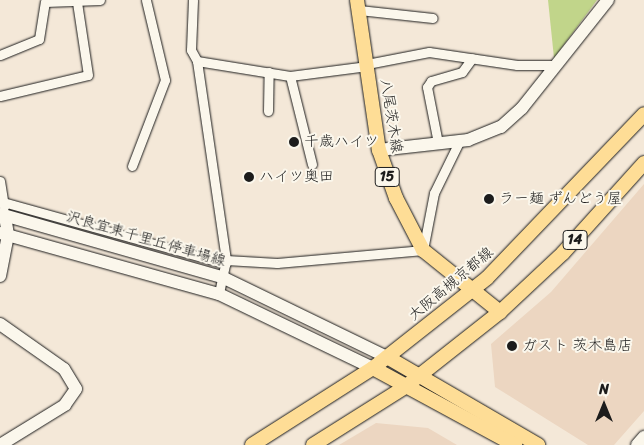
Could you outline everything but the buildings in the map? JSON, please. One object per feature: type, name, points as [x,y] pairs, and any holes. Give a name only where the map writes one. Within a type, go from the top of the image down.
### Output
[{"type":"main road","points":[[379,150],[459,142],[485,135],[509,121],[556,65],[605,1]]},
{"type":"main road","name":"八尾茨木線","points":[[358,5],[379,150],[396,198],[423,250],[474,288],[500,312]]},
{"type":"main road","name":"大阪高槻京都線","points":[[252,445],[373,368],[474,288],[644,114]]},
{"type":"main road","name":"14","points":[[313,445],[405,387],[500,312],[563,253],[644,163]]},
{"type":"main road","points":[[0,276],[4,234],[3,210]]},
{"type":"main road","name":"沢良宜東千里丘停車場線","points":[[3,210],[224,278],[387,357]]},
{"type":"main road","name":"沢良宜東千里丘停車場線","points":[[4,234],[219,294],[373,368]]},
{"type":"main road","points":[[0,324],[64,370],[76,389],[65,405],[0,445]]},
{"type":"main road","points":[[387,357],[538,445]]},
{"type":"main road","points":[[373,368],[515,445]]},
{"type":"main road","points":[[637,445],[644,437]]},
{"type":"street","points":[[0,55],[38,38],[45,2],[100,0]]},
{"type":"street","points":[[132,166],[165,80],[146,0]]},
{"type":"street","points":[[193,0],[191,50],[197,60],[226,262],[219,294]]},
{"type":"street","points":[[0,96],[88,75],[77,2]]},
{"type":"street","points":[[358,5],[433,18]]},
{"type":"street","points":[[197,60],[290,76],[367,65],[429,52],[472,58],[556,65]]},
{"type":"street","points":[[438,144],[427,88],[431,81],[462,72],[472,58]]},
{"type":"street","points":[[268,111],[269,72]]},
{"type":"street","points":[[290,76],[312,164]]},
{"type":"street","points":[[0,181],[3,210],[226,262],[277,264],[423,250],[432,200],[459,142]]},
{"type":"shaded area","points":[[644,184],[644,411],[614,445],[588,445],[495,387],[491,344],[551,292]]},
{"type":"shaded area","points":[[376,423],[428,428],[457,445],[339,445]]},
{"type":"green space","points":[[548,0],[597,0],[554,58]]},
{"type":"place","name":"千歳ハイツ","points":[[294,142]]},
{"type":"place","name":"ハイツ奥田","points":[[249,177]]},
{"type":"place","name":"ラー麺 ずんどう屋","points":[[489,199]]},
{"type":"place","name":"ガスト 茨木島店","points":[[512,346]]}]
